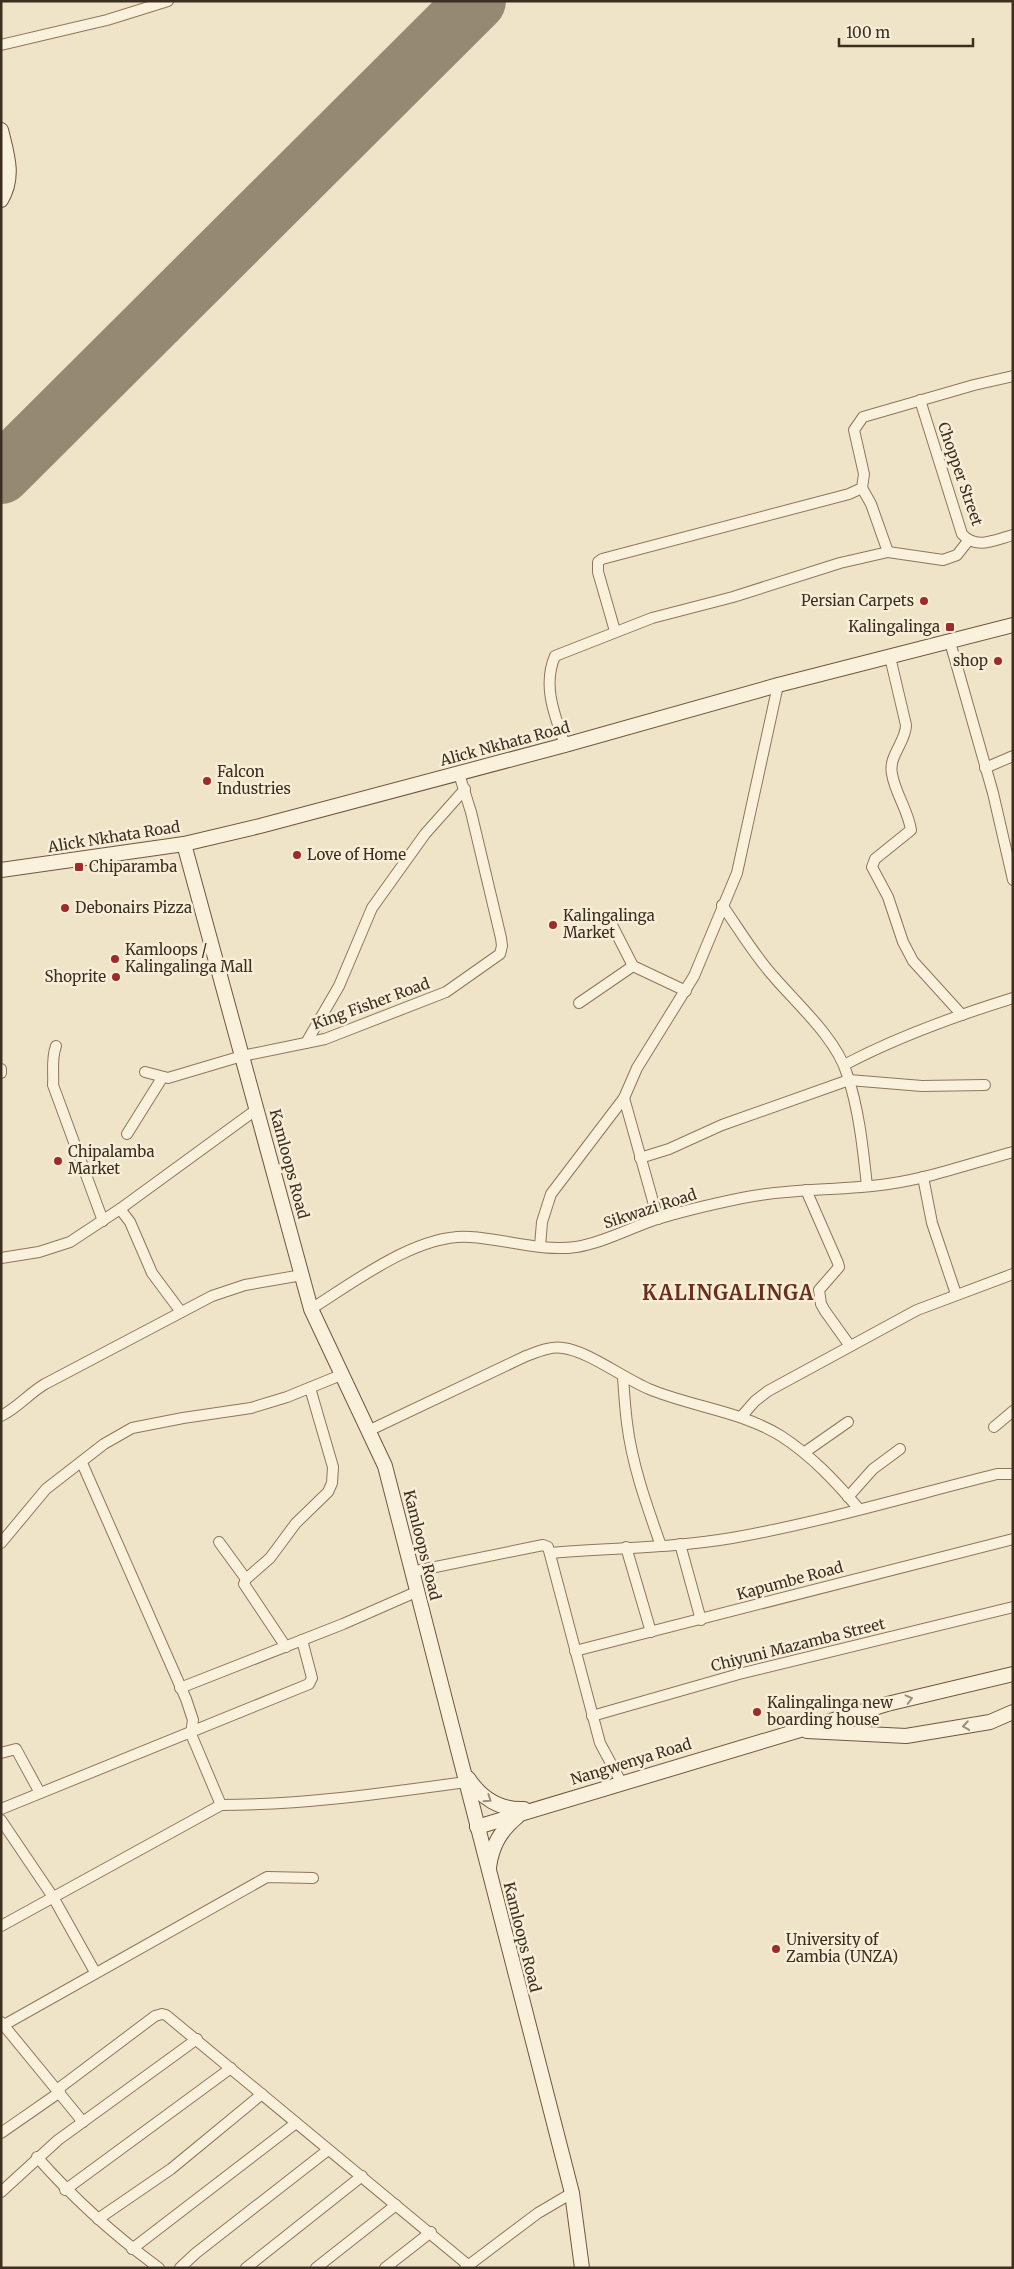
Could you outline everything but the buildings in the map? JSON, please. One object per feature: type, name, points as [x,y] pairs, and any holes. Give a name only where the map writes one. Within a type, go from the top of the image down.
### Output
[{"type":"main road","points":[[1,130],[10,171],[9,180],[1,200]]},
{"type":"main road","name":"Alick Nkhata Road","points":[[1,870],[184,844],[459,774],[778,685],[1013,625]]},
{"type":"main road","name":"Kamloops Road","points":[[184,844],[311,1309],[385,1466],[572,2193],[582,2268]]},
{"type":"main road","name":"Nangwenya Road","points":[[477,1826],[887,1704],[1013,1674]]},
{"type":"main road","name":"Nangwenya Road","points":[[794,1731],[906,1736],[990,1722],[1013,1712]]},
{"type":"main road","points":[[461,1761],[468,1779],[480,1794],[496,1804],[514,1810],[532,1809]]},
{"type":"main road","points":[[488,1869],[494,1846],[506,1826],[518,1816],[532,1809]]},
{"type":"street","points":[[1,45],[107,20],[168,1]]},
{"type":"street","points":[[888,552],[871,504],[862,488],[864,474],[854,430],[857,423],[875,412],[1013,376]]},
{"type":"street","name":"Chopper Street","points":[[920,400],[962,534],[968,541],[978,544],[1013,535]]},
{"type":"street","points":[[615,631],[598,572],[598,562],[607,556],[849,494],[862,488]]},
{"type":"street","points":[[565,745],[551,703],[549,682],[552,665],[556,656],[615,631],[697,605],[733,597],[840,563],[888,552],[943,560],[958,555],[968,541]]},
{"type":"street","points":[[950,642],[1009,851],[1013,880]]},
{"type":"street","points":[[890,657],[906,731],[896,752],[891,773],[911,830],[907,836],[879,855],[872,863],[872,867],[888,897],[910,956],[962,1015]]},
{"type":"street","points":[[540,1246],[542,1222],[551,1194],[624,1098],[637,1068],[694,976],[739,867],[778,685]]},
{"type":"street","points":[[986,768],[1013,756]]},
{"type":"street","points":[[306,1043],[339,986],[372,908],[425,834],[464,789],[459,774]]},
{"type":"street","name":"King Fisher Road","points":[[162,1078],[242,1056],[334,1036],[446,992],[500,954],[501,938],[464,789]]},
{"type":"street","points":[[722,906],[772,976],[822,1032],[844,1065],[849,1080],[867,1186]]},
{"type":"street","points":[[611,923],[633,966],[686,991]]},
{"type":"street","points":[[579,1004],[633,966]]},
{"type":"street","points":[[844,1065],[876,1049],[962,1015],[1013,998]]},
{"type":"street","points":[[56,1046],[52,1056],[54,1069],[53,1086],[102,1221]]},
{"type":"street","points":[[126,1134],[162,1078],[145,1072]]},
{"type":"street","points":[[640,1158],[669,1149],[722,1125],[849,1080],[922,1086],[986,1085]]},
{"type":"street","points":[[624,1098],[658,1219]]},
{"type":"street","points":[[1,1258],[56,1248],[70,1242],[120,1209],[257,1109]]},
{"type":"street","name":"Sikwazi Road","points":[[311,1309],[356,1280],[407,1252],[431,1242],[468,1237],[562,1248],[587,1245],[658,1219],[742,1198],[806,1190],[867,1186],[923,1177],[1013,1152]]},
{"type":"street","points":[[923,1177],[932,1223],[956,1294]]},
{"type":"street","points":[[806,1190],[839,1267],[819,1290],[821,1304],[850,1346]]},
{"type":"street","points":[[120,1209],[130,1222],[152,1273],[181,1312]]},
{"type":"street","points":[[741,1417],[755,1401],[768,1391],[917,1310],[1013,1274]]},
{"type":"street","points":[[1,1416],[20,1405],[44,1384],[223,1292],[266,1281],[302,1275]]},
{"type":"street","points":[[368,1431],[526,1356],[546,1349],[562,1348],[579,1353],[649,1389],[741,1417],[779,1435],[806,1452],[859,1509]]},
{"type":"street","points":[[1,1543],[38,1496],[109,1441],[132,1428],[251,1408],[310,1388],[341,1375]]},
{"type":"street","points":[[623,1377],[630,1439],[645,1501],[662,1546]]},
{"type":"street","points":[[286,1647],[244,1584],[246,1579],[262,1567],[296,1523],[328,1492],[332,1482],[333,1466],[310,1388]]},
{"type":"street","points":[[994,1426],[1013,1411]]},
{"type":"street","points":[[806,1452],[848,1422]]},
{"type":"street","points":[[848,1497],[873,1469],[900,1449]]},
{"type":"street","points":[[82,1463],[180,1688],[193,1720],[191,1734],[221,1805]]},
{"type":"street","points":[[551,1553],[662,1546],[757,1533],[998,1474],[1013,1474]]},
{"type":"street","name":"Kapumbe Road","points":[[575,1651],[1013,1539]]},
{"type":"street","points":[[219,1542],[246,1579]]},
{"type":"street","points":[[680,1544],[701,1620]]},
{"type":"street","points":[[411,1572],[543,1545],[548,1547],[600,1743],[621,1782]]},
{"type":"street","points":[[626,1548],[651,1632]]},
{"type":"street","points":[[180,1688],[286,1647],[416,1592]]},
{"type":"street","name":"Chiyuni Mazamba Street","points":[[592,1716],[739,1674],[1013,1607]]},
{"type":"street","points":[[1,1809],[148,1748],[191,1734],[309,1684],[312,1678],[302,1640]]},
{"type":"street","points":[[1,1753],[16,1748],[40,1792]]},
{"type":"street","points":[[1,1926],[221,1805],[253,1805],[322,1799],[466,1782]]},
{"type":"street","points":[[1,1820],[53,1897],[95,1972]]},
{"type":"street","points":[[83,2122],[3,2023],[268,1877],[313,1878]]},
{"type":"street","points":[[1,2133],[159,2014],[166,2015],[197,2040],[328,2150],[431,2232],[467,2266],[550,2204],[572,2193]]},
{"type":"street","points":[[1,2192],[37,2157],[197,2040]]},
{"type":"street","points":[[66,2190],[231,2068]]},
{"type":"street","points":[[98,2219],[171,2169],[262,2094]]},
{"type":"street","points":[[132,2248],[296,2123]]},
{"type":"street","points":[[180,2268],[196,2252],[328,2150]]},
{"type":"street","points":[[37,2157],[66,2190],[132,2248],[159,2268]]},
{"type":"street","points":[[246,2268],[362,2176]]},
{"type":"street","points":[[316,2268],[396,2205]]},
{"type":"street","points":[[385,2268],[431,2232]]},
{"type":"runway","points":[[1,474],[476,1]]},
{"type":"place","name":"Persian Carpets","points":[[924,601]]},
{"type":"place","name":"Kalingalinga","points":[[950,627]]},
{"type":"place","name":"shop","points":[[998,661]]},
{"type":"place","name":"Falcon Industries","points":[[207,781]]},
{"type":"place","name":"Love of Home","points":[[297,855]]},
{"type":"place","name":"Chiparamba","points":[[79,867]]},
{"type":"place","name":"Debonairs Pizza","points":[[65,908]]},
{"type":"place","name":"Kalingalinga Market","points":[[553,925]]},
{"type":"place","name":"Kamloops / Kalingalinga Mall","points":[[115,959]]},
{"type":"place","name":"Shoprite","points":[[116,977]]},
{"type":"place","name":"Chipalamba Market","points":[[58,1161]]},
{"type":"place","name":"Kalingalinga new boarding house","points":[[757,1712]]},
{"type":"place","name":"University of Zambia (UNZA)","points":[[776,1949]]},
{"type":"district","name":"KALINGALINGA","points":[[728,1293]]}]
